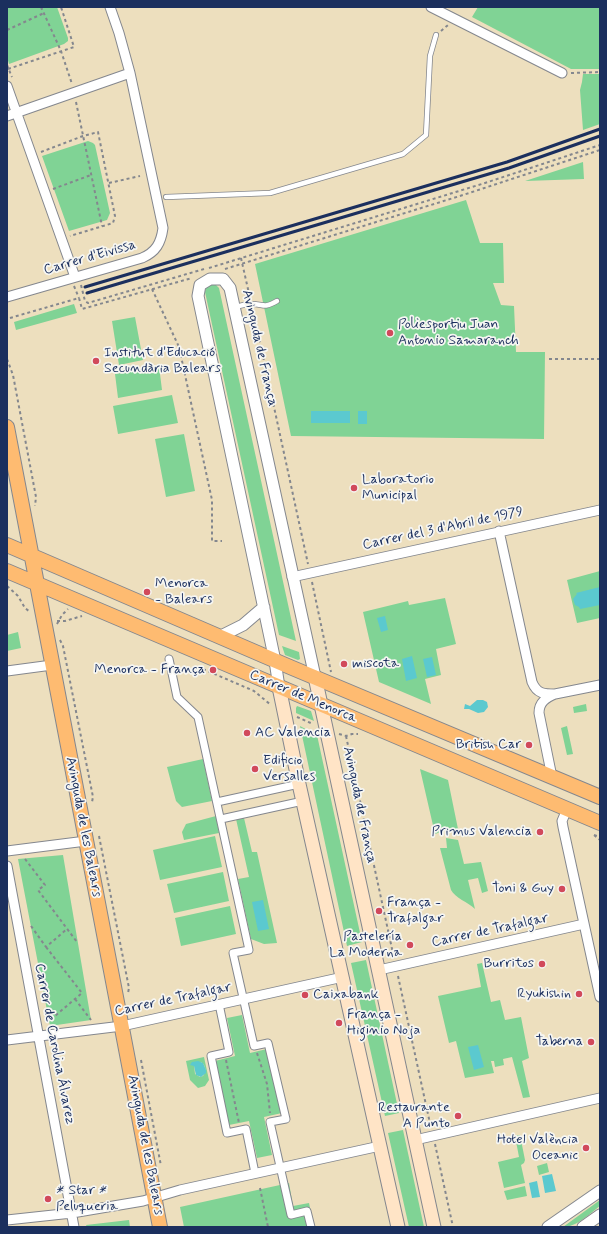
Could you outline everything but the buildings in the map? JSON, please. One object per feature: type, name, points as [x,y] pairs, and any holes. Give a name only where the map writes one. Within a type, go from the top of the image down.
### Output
[{"type":"main road","name":"Avinguda de les Balears","points":[[7,428],[21,506],[33,556],[52,666],[160,1227]]},
{"type":"main road","name":"Carrer de Menorca","points":[[7,545],[275,661],[600,797]]},
{"type":"main road","name":"Carrer de Menorca","points":[[7,571],[600,823]]},
{"type":"main road","name":"Avinguda de França","points":[[314,677],[434,1227]]},
{"type":"main road","name":"Avinguda de França","points":[[279,687],[299,784],[398,1227]]},
{"type":"street","points":[[7,116],[130,73],[110,7]]},
{"type":"street","points":[[437,8],[455,19],[562,73]]},
{"type":"street","name":"Carrer d'Eivissa","points":[[7,297],[77,279],[142,258],[151,254],[155,250],[162,236],[163,228],[130,73]]},
{"type":"street","points":[[7,86],[77,279]]},
{"type":"street","name":"Avinguda de França","points":[[279,687],[264,607],[198,296],[200,285],[210,278],[223,279],[230,288],[314,677]]},
{"type":"street","name":"Carrer del 3 d'Abril de 1979","points":[[292,577],[600,510]]},
{"type":"street","points":[[499,531],[532,682],[537,691],[542,694],[555,694],[600,685]]},
{"type":"street","points":[[219,637],[243,625],[264,607]]},
{"type":"street","points":[[169,659],[177,696],[198,718],[221,819],[249,950],[233,953],[254,1046],[268,1043],[286,1118],[270,1122],[291,1215],[307,1212],[311,1227]]},
{"type":"street","points":[[7,671],[52,666]]},
{"type":"street","points":[[552,777],[539,707],[544,700],[555,694]]},
{"type":"street","points":[[217,802],[299,784]]},
{"type":"street","points":[[221,819],[303,801]]},
{"type":"street","points":[[567,809],[562,821],[563,827],[600,997]]},
{"type":"street","points":[[7,851],[86,841]]},
{"type":"street","name":"Carrer de Carolina Álvarez","points":[[7,866],[74,1227]]},
{"type":"street","name":"Carrer de Trafalgar","points":[[379,970],[584,924]]},
{"type":"street","name":"Carrer de Trafalgar","points":[[7,1040],[122,1026],[342,977]]},
{"type":"street","points":[[219,1004],[229,1052],[211,1056],[227,1133],[246,1129],[255,1173]]},
{"type":"street","points":[[415,1140],[600,1098]]},
{"type":"street","points":[[7,1220],[72,1213],[143,1201],[180,1190],[380,1146]]},
{"type":"street","points":[[548,1227],[600,1191]]},
{"type":"street","points":[[583,1227],[600,1215]]},
{"type":"lane","points":[[166,197],[270,193],[403,154],[426,135],[430,56],[436,35]]},
{"type":"lane","points":[[234,307],[252,304],[264,307],[270,306],[277,301]]},
{"type":"path","points":[[41,7],[61,51],[74,92],[102,226]]},
{"type":"path","points":[[8,69],[74,46],[61,7]]},
{"type":"path","points":[[7,30],[44,13]]},
{"type":"path","points":[[436,35],[455,19]]},
{"type":"path","points":[[562,73],[600,72]]},
{"type":"path","points":[[39,152],[98,132],[115,216],[112,223],[69,236]]},
{"type":"path","points":[[77,279],[85,301],[88,303],[485,183],[600,145]]},
{"type":"path","points":[[220,270],[600,150]]},
{"type":"path","points":[[52,189],[91,175]]},
{"type":"path","points":[[109,183],[140,176]]},
{"type":"path","points":[[241,258],[308,566]]},
{"type":"path","points":[[10,318],[79,298],[82,309],[197,277]]},
{"type":"path","points":[[152,289],[179,347],[212,500],[212,541],[222,541]]},
{"type":"path","points":[[7,359],[13,375],[36,497],[35,510]]},
{"type":"path","points":[[549,359],[600,360]]},
{"type":"path","points":[[312,580],[331,673]]},
{"type":"path","points":[[7,586],[18,596],[28,611]]},
{"type":"path","points":[[58,621],[68,609],[66,595]]},
{"type":"path","points":[[296,716],[315,725]]},
{"type":"path","points":[[347,729],[349,735]]},
{"type":"path","points":[[341,735],[346,736],[395,959]]},
{"type":"path","points":[[25,859],[45,885],[38,890],[77,942]]},
{"type":"path","points":[[31,926],[82,993],[49,1021]]},
{"type":"path","points":[[46,947],[68,929]]},
{"type":"path","points":[[398,975],[431,1128]]},
{"type":"path","points":[[75,999],[91,1020]]},
{"type":"path","points":[[254,1046],[267,1084],[270,1104],[270,1122]]},
{"type":"path","points":[[224,1053],[240,1130]]},
{"type":"path","points":[[434,1144],[453,1227]]},
{"type":"path","points":[[260,1188],[268,1227]]},
{"type":"green space","points":[[7,7],[57,7],[68,41],[64,44],[9,64],[7,57]]},
{"type":"green space","points":[[478,7],[600,7],[600,69],[571,69],[472,17]]},
{"type":"green space","points":[[583,74],[600,74],[600,124],[583,130],[580,90]]},
{"type":"green space","points":[[88,141],[95,145],[110,213],[107,220],[69,231],[42,156]]},
{"type":"green space","points":[[583,162],[584,179],[525,181]]},
{"type":"green space","name":"Poliesportiu Juan Antonio Samaranch","points":[[466,200],[480,243],[503,243],[504,283],[493,283],[501,305],[514,306],[516,352],[545,352],[544,439],[291,436],[255,264]]},
{"type":"green space","points":[[210,283],[215,284],[219,288],[296,641],[279,635],[205,292],[206,287]]},
{"type":"green space","points":[[74,304],[77,313],[16,330],[14,322]]},
{"type":"green space","points":[[135,317],[143,360],[119,365],[112,321]]},
{"type":"green space","points":[[159,366],[162,390],[118,398],[115,374]]},
{"type":"green space","points":[[172,395],[178,423],[118,434],[113,406]]},
{"type":"green space","points":[[184,434],[195,491],[166,497],[155,439]]},
{"type":"green space","points":[[600,571],[600,618],[577,623],[567,580]]},
{"type":"green space","points":[[445,598],[456,644],[436,649],[441,675],[425,679],[431,704],[379,682],[363,612],[408,601],[409,605]]},
{"type":"green space","points":[[18,632],[21,648],[7,651],[7,635]]},
{"type":"green space","points":[[282,646],[299,652],[300,659],[298,660],[285,655]]},
{"type":"green space","points":[[586,704],[587,711],[574,713],[573,707]]},
{"type":"green space","points":[[297,706],[311,711],[314,721],[296,713]]},
{"type":"green space","points":[[300,726],[317,735],[362,942],[347,946]]},
{"type":"green space","points":[[567,726],[573,754],[567,755],[561,728]]},
{"type":"green space","points":[[203,759],[212,801],[182,807],[176,801],[167,767]]},
{"type":"green space","points":[[420,769],[448,780],[458,829],[446,830],[435,834]]},
{"type":"green space","points":[[216,816],[219,833],[184,840],[182,832],[186,824]]},
{"type":"green space","points":[[244,818],[252,852],[257,852],[277,943],[264,944],[251,939],[238,879],[249,877],[236,819]]},
{"type":"green space","points":[[215,836],[222,867],[160,880],[153,850]]},
{"type":"green space","points":[[446,838],[458,840],[464,864],[481,862],[488,891],[482,893],[478,878],[468,880],[475,909],[455,895],[451,890],[440,848],[447,848]]},
{"type":"green space","points":[[63,855],[91,1020],[50,1026],[18,859]]},
{"type":"green space","points":[[223,872],[229,901],[174,913],[167,884]]},
{"type":"green space","points":[[230,906],[236,934],[181,946],[175,918]]},
{"type":"green space","points":[[366,960],[399,1113],[385,1116],[351,963]]},
{"type":"green space","points":[[482,963],[491,1002],[500,1000],[505,1020],[521,1017],[529,1058],[522,1061],[530,1097],[523,1098],[512,1057],[503,1059],[504,1065],[495,1067],[494,1061],[491,1061],[494,1073],[465,1078],[456,1041],[449,1043],[438,996],[481,987],[477,964]]},
{"type":"green space","points":[[242,1015],[250,1053],[267,1049],[282,1113],[264,1117],[272,1155],[257,1158],[249,1121],[229,1125],[215,1061],[235,1056],[227,1018]]},
{"type":"green space","points":[[204,1057],[209,1080],[205,1086],[198,1088],[190,1080],[186,1061]],"holes":[[[201,1062],[206,1071],[203,1076],[200,1077],[195,1074],[194,1065]]]},
{"type":"green space","points":[[403,1130],[424,1227],[409,1227],[388,1133]]},
{"type":"green space","points":[[520,1135],[525,1160],[521,1165],[525,1183],[504,1188],[498,1162],[519,1157],[515,1136]]},
{"type":"green space","points":[[547,1163],[549,1172],[539,1175],[537,1166]]},
{"type":"green space","points":[[289,1183],[293,1206],[309,1203],[314,1227],[184,1227],[180,1207]]},
{"type":"green space","points":[[525,1186],[527,1196],[507,1200],[504,1191]]},
{"type":"green space","points":[[600,1200],[600,1206],[583,1220],[573,1225],[563,1227]]},
{"type":"green space","points":[[129,1220],[130,1227],[87,1227],[86,1225]]},
{"type":"water","points":[[311,411],[350,411],[350,423],[311,423]]},
{"type":"water","points":[[358,411],[367,411],[367,424],[358,424]]},
{"type":"water","points":[[600,587],[600,605],[580,609],[575,605],[573,599],[577,594],[576,593]]},
{"type":"water","points":[[385,616],[388,630],[381,632],[377,618]]},
{"type":"water","points":[[412,656],[417,678],[406,681],[402,659]]},
{"type":"water","points":[[432,657],[436,675],[427,677],[423,659]]},
{"type":"water","points":[[477,700],[487,702],[488,707],[484,712],[478,713],[469,709],[464,709],[465,704],[470,706]]},
{"type":"water","points":[[263,900],[269,929],[258,931],[252,902]]},
{"type":"water","points":[[478,1045],[484,1067],[474,1070],[468,1047]]},
{"type":"water","points":[[198,1061],[203,1063],[206,1070],[206,1073],[201,1077],[196,1075],[194,1066],[190,1065],[192,1062]]},
{"type":"water","points":[[552,1174],[556,1191],[545,1193],[542,1176]]},
{"type":"water","points":[[537,1181],[540,1197],[532,1198],[529,1183]]},
{"type":"railway","points":[[85,287],[507,162],[600,129]]},
{"type":"railway","points":[[87,293],[509,168],[600,136]]},
{"type":"place","name":"Poliesportiu Juan Antonio Samaranch","points":[[390,333]]},
{"type":"place","name":"Institut d'Educació Secundària Balears","points":[[96,361]]},
{"type":"place","name":"Laboratorio Municipal","points":[[354,488]]},
{"type":"place","name":"Menorca - Balears","points":[[147,592]]},
{"type":"place","name":"miscota","points":[[344,664]]},
{"type":"place","name":"Menorca - França","points":[[213,670]]},
{"type":"place","name":"AC Valencia","points":[[247,733]]},
{"type":"place","name":"British Car","points":[[529,745]]},
{"type":"place","name":"Edificio Versalles","points":[[255,769]]},
{"type":"place","name":"Primus Valencia","points":[[540,832]]},
{"type":"place","name":"Toni & Guy","points":[[562,889]]},
{"type":"place","name":"França - Trafalgar","points":[[379,911]]},
{"type":"place","name":"Pastelería La Moderna","points":[[410,945]]},
{"type":"place","name":"Burritos","points":[[542,964]]},
{"type":"place","name":"Ryukishin","points":[[579,994]]},
{"type":"place","name":"Caixabank","points":[[305,995]]},
{"type":"place","name":"França - Higinio Noja","points":[[339,1023]]},
{"type":"place","name":"Taberna","points":[[591,1042]]},
{"type":"place","name":"Restaurante A Punto","points":[[458,1116]]},
{"type":"place","name":"Hotel València Oceanic","points":[[586,1148]]},
{"type":"place","name":"* Star * Peluqueria","points":[[48,1199]]}]
